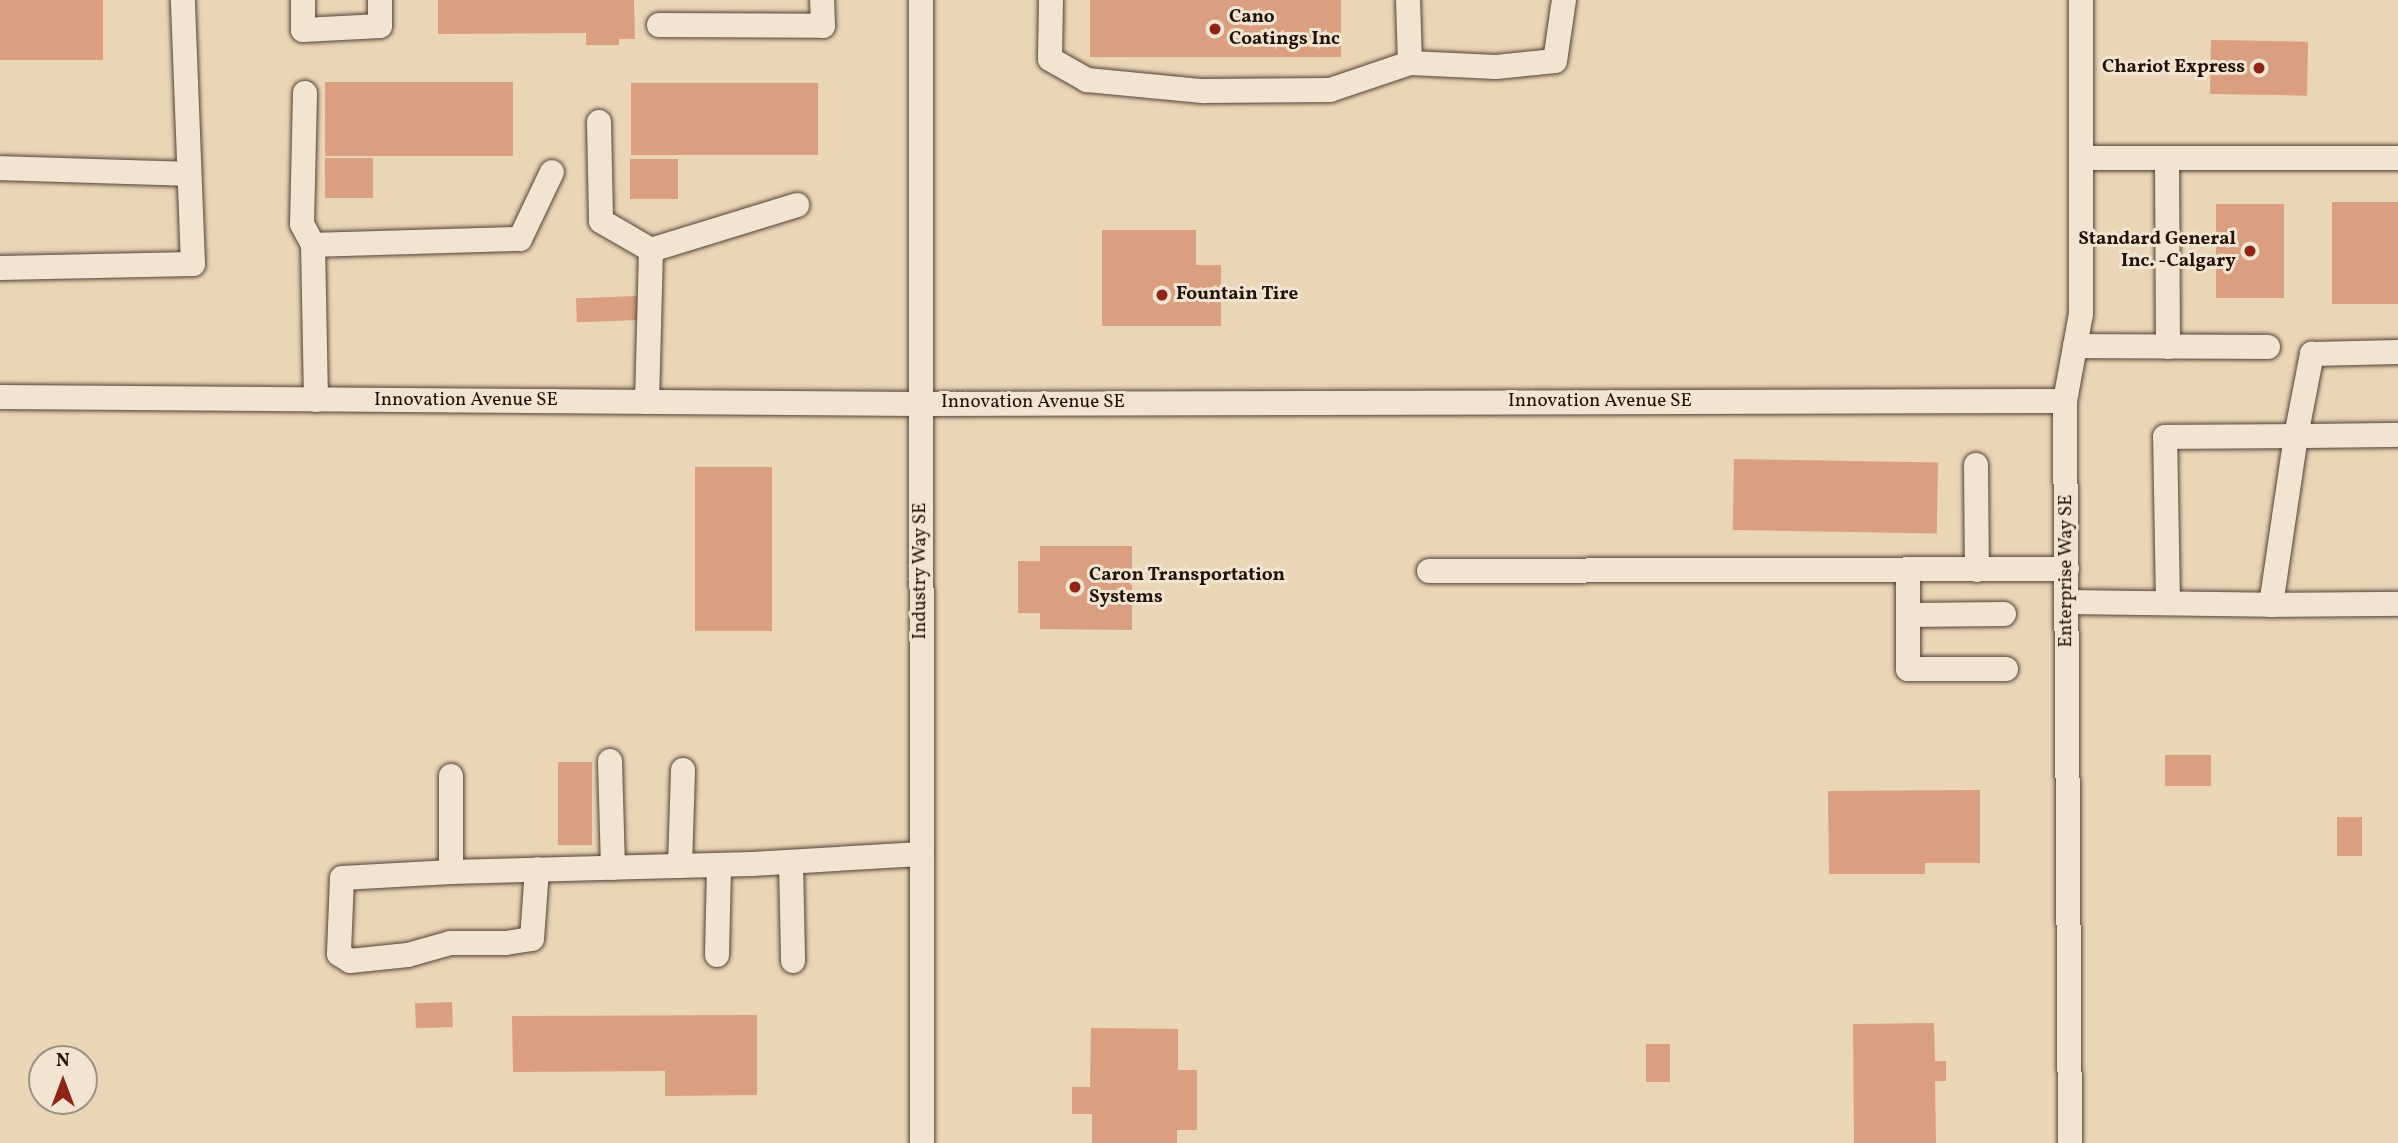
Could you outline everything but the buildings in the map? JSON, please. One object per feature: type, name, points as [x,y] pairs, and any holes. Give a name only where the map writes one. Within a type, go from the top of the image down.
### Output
[{"type":"street","points":[[0,268],[193,264],[183,0]]},
{"type":"street","points":[[303,0],[303,30],[380,26],[380,0]]},
{"type":"street","points":[[659,25],[822,26],[822,0]]},
{"type":"street","name":"Industry Way SE","points":[[921,0],[922,1143]]},
{"type":"street","points":[[1051,0],[1050,59],[1087,80],[1202,92],[1330,90],[1410,63],[1496,67],[1555,61],[1564,0]]},
{"type":"street","points":[[1408,0],[1410,63]]},
{"type":"street","name":"Enterprise Way SE","points":[[2070,1143],[2066,401],[2081,314],[2081,0]]},
{"type":"street","points":[[305,93],[302,224],[313,245],[316,400]]},
{"type":"street","points":[[599,122],[601,221],[650,250],[797,205]]},
{"type":"street","points":[[2081,158],[2398,158]]},
{"type":"street","points":[[2167,158],[2168,347]]},
{"type":"street","points":[[0,168],[189,174]]},
{"type":"street","points":[[313,245],[520,240],[552,172]]},
{"type":"street","points":[[647,402],[650,250]]},
{"type":"street","points":[[2075,346],[2269,347]]},
{"type":"street","points":[[2271,605],[2296,436],[2312,354],[2398,352]]},
{"type":"street","name":"Innovation Avenue SE","points":[[0,397],[921,404],[2066,401]]},
{"type":"street","points":[[2168,603],[2165,437],[2398,436]]},
{"type":"street","points":[[1976,465],[1977,570]]},
{"type":"street","points":[[1429,571],[2067,569]]},
{"type":"street","points":[[1908,570],[1908,668],[2006,668]]},
{"type":"street","points":[[2067,602],[2398,604]]},
{"type":"street","points":[[1908,615],[2004,614]]},
{"type":"street","points":[[610,761],[613,868]]},
{"type":"street","points":[[680,866],[683,770]]},
{"type":"street","points":[[451,776],[451,872]]},
{"type":"street","points":[[537,869],[531,939],[450,943],[408,955],[350,961],[338,954],[342,878],[451,872],[537,869],[719,865],[790,862],[921,853]]},
{"type":"street","points":[[790,862],[793,961]]},
{"type":"street","points":[[717,955],[719,865]]},
{"type":"place","name":"Cano Coatings Inc","points":[[1215,29]]},
{"type":"place","name":"Chariot Express","points":[[2259,68]]},
{"type":"place","name":"Standard General Inc. -Calgary","points":[[2250,251]]},
{"type":"place","name":"Fountain Tire","points":[[1162,295]]},
{"type":"place","name":"Caron Transportation Systems","points":[[1075,587]]}]
